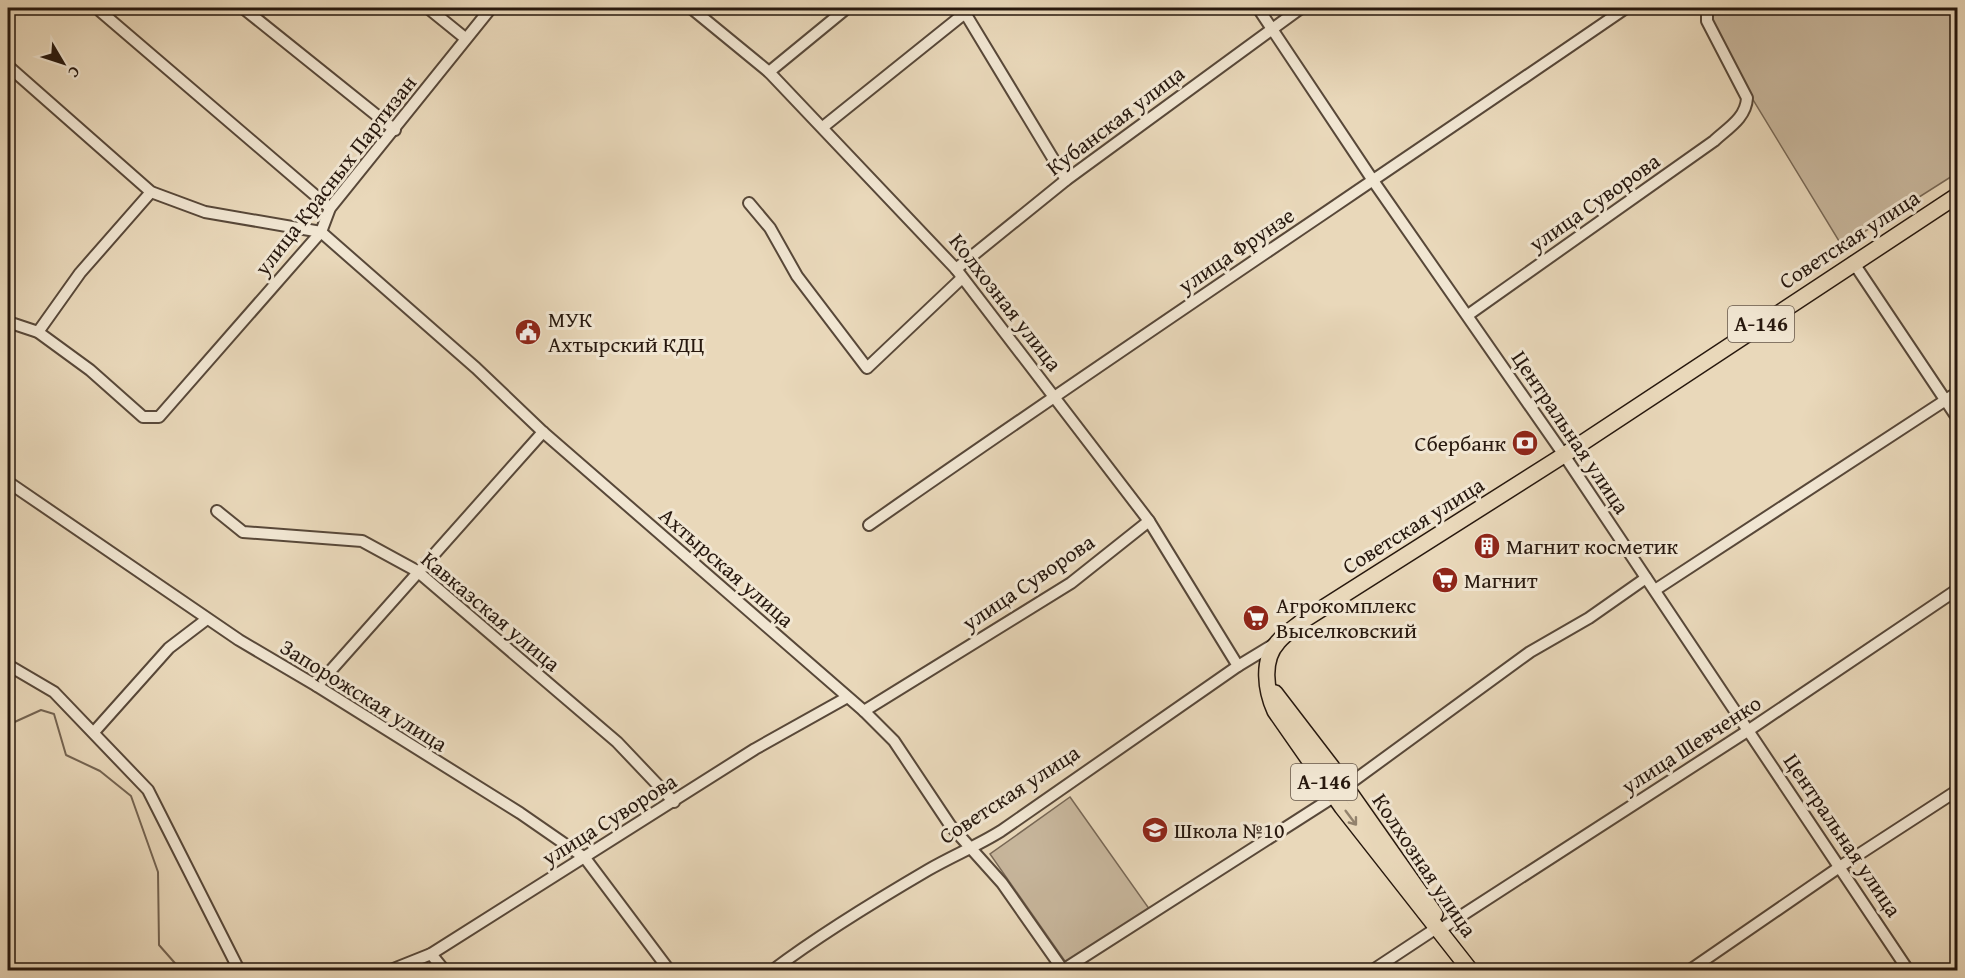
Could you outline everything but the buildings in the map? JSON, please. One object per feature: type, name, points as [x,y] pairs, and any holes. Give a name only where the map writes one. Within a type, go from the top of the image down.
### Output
[{"type":"highway","name":"Советская улица","points":[[1276,643],[1304,620],[1564,455],[1853,262],[1958,195]]},
{"type":"highway","name":"Колхозная улица","points":[[1276,643],[1269,661],[1266,681],[1268,695],[1275,711],[1340,792],[1465,965]]},
{"type":"street","points":[[243,8],[395,130]]},
{"type":"street","points":[[428,8],[465,38]]},
{"type":"street","name":"улица Красных Партизан","points":[[38,332],[90,370],[143,417],[159,417],[321,232],[330,208],[491,8]]},
{"type":"street","name":"Колхозная улица","points":[[691,8],[769,72],[824,127],[959,274],[1149,521],[1238,666]]},
{"type":"street","points":[[769,72],[846,8]]},
{"type":"street","name":"Центральная улица","points":[[1258,8],[1273,27],[1374,182],[1564,455],[1841,866],[1908,970]]},
{"type":"street","name":"Кубанская улица","points":[[749,203],[770,228],[797,276],[867,368],[959,274],[1066,180],[1301,8]]},
{"type":"street","name":"улица Фрунзе","points":[[869,525],[1052,397],[1374,182],[1626,8]]},
{"type":"street","name":"улица Суворова","points":[[1468,315],[1714,141],[1741,117],[1747,107],[1747,98],[1707,21],[1707,8]]},
{"type":"street","points":[[100,11],[330,208]]},
{"type":"street","points":[[824,127],[964,13],[1066,180]]},
{"type":"street","points":[[8,66],[151,192],[205,212],[321,232]]},
{"type":"street","points":[[8,322],[38,332],[80,273],[151,192]]},
{"type":"street","name":"Ахтырская улица","points":[[321,232],[476,368],[543,432],[846,698],[864,711],[894,741],[950,825],[974,848],[1002,883],[1063,970]]},
{"type":"street","points":[[1853,262],[1958,419]]},
{"type":"street","points":[[1655,590],[1958,392]]},
{"type":"street","points":[[317,686],[543,432]]},
{"type":"street","name":"Запорожская улица","points":[[8,482],[207,619],[520,813],[585,858],[669,970]]},
{"type":"street","name":"Кавказская улица","points":[[217,511],[243,532],[362,541],[417,571],[617,742],[674,802]]},
{"type":"street","name":"улица Суворова","points":[[864,711],[1071,583],[1149,521]]},
{"type":"street","points":[[1063,970],[1340,792],[1530,652],[1589,618],[1646,578]]},
{"type":"street","name":"улица Шевченко","points":[[1373,970],[1749,730],[1958,589]]},
{"type":"street","points":[[94,732],[169,648],[207,619]]},
{"type":"street","name":"Советская улица","points":[[773,970],[810,942],[930,869],[974,848],[1238,666],[1276,643]]},
{"type":"street","points":[[8,665],[54,692],[148,790],[239,970]]},
{"type":"street","name":"улица Суворова","points":[[391,970],[431,954],[755,749],[846,698]]},
{"type":"street","points":[[1690,970],[1841,866],[1958,790]]},
{"type":"street","points":[[431,954],[444,970]]},
{"type":"shaded area","points":[[1713,8],[1951,8],[1958,18],[1957,173],[1842,246],[1713,34]]},
{"type":"shaded area","points":[[1070,797],[1150,910],[1067,964],[990,854]]},
{"type":"waterway","points":[[8,725],[41,710],[54,714],[66,755],[100,771],[131,796],[158,872],[159,945],[181,970]]},
{"type":"place","name":"МУК Ахтырский КДЦ","points":[[528,332]]},
{"type":"place","name":"Сбербанк","points":[[1525,443]]},
{"type":"place","name":"Магнит косметик","points":[[1487,546]]},
{"type":"place","name":"Магнит","points":[[1445,580]]},
{"type":"place","name":"Агрокомплекс Выселковский","points":[[1256,618]]},
{"type":"place","name":"Школа №10","points":[[1155,830]]}]
